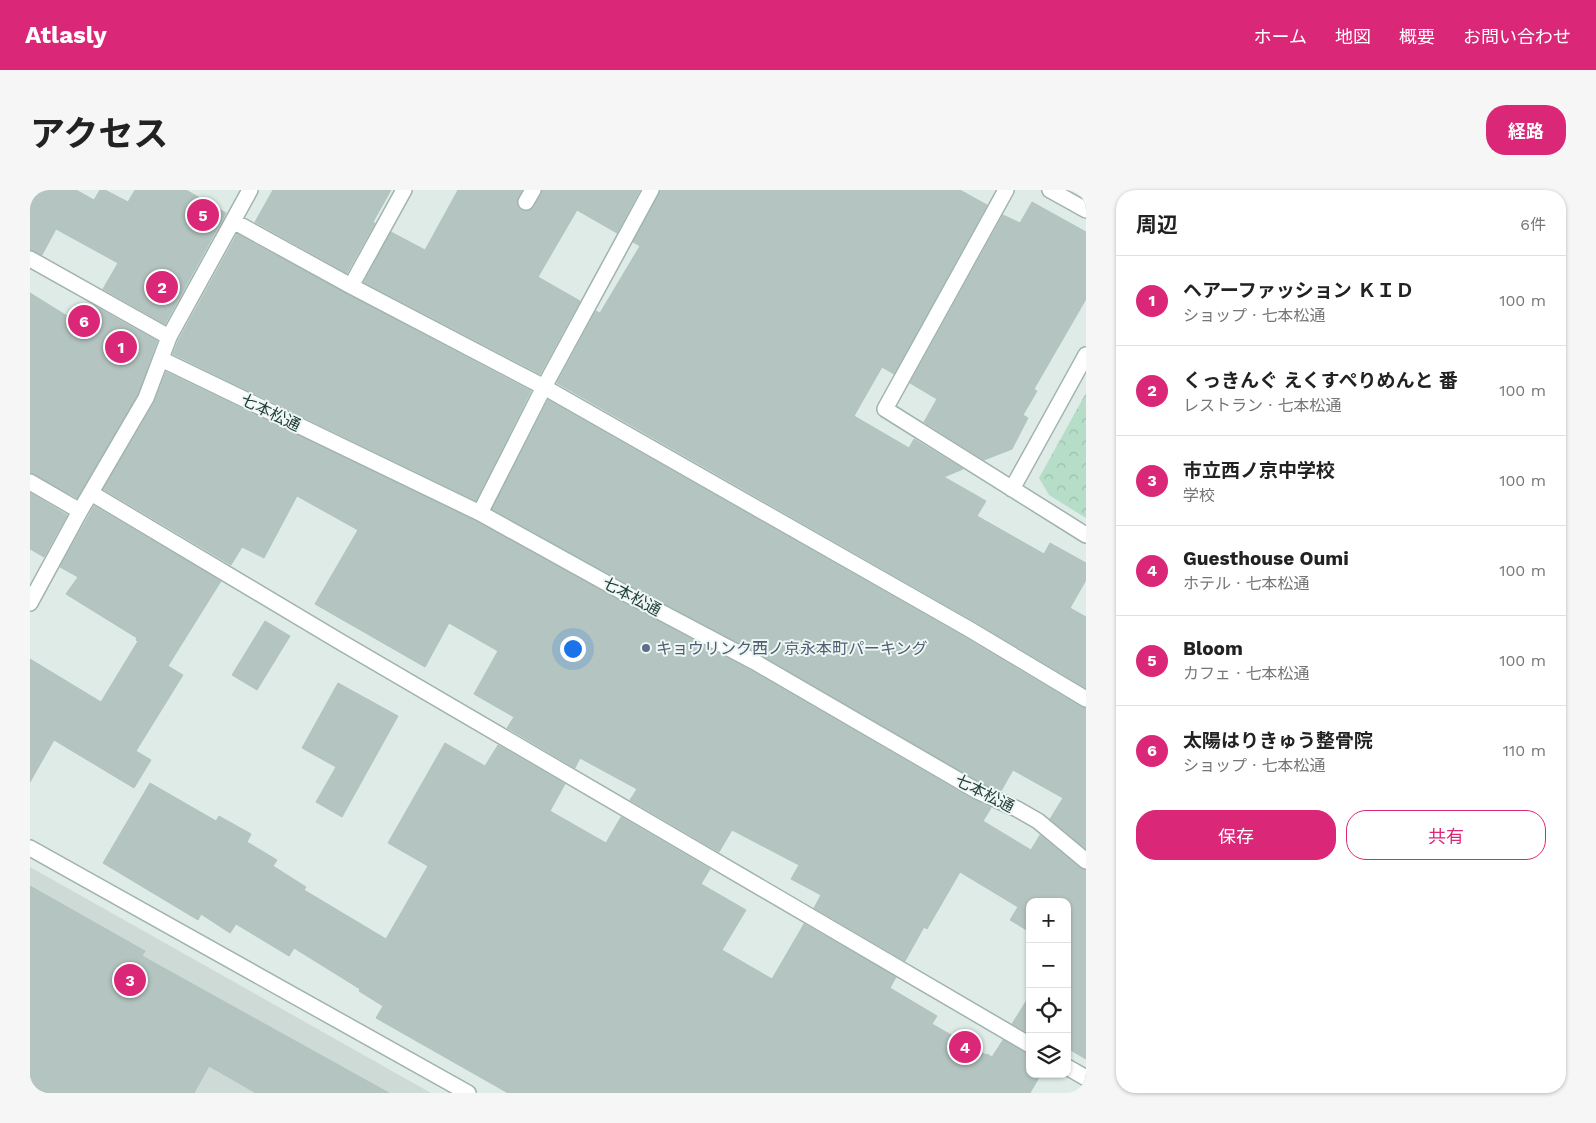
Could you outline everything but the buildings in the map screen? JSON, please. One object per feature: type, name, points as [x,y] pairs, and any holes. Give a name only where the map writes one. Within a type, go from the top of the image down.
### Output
[{"type":"street","points":[[30,604],[80,511],[146,398],[169,337],[250,190]]},
{"type":"street","points":[[351,286],[404,190]]},
{"type":"street","points":[[480,513],[544,387],[651,190]]},
{"type":"street","points":[[1006,190],[885,409],[1086,535]]},
{"type":"street","points":[[1050,190],[1086,210]]},
{"type":"street","points":[[233,221],[351,286],[544,387],[969,629],[1086,699]]},
{"type":"street","points":[[30,259],[169,337]]},
{"type":"street","points":[[1012,489],[1086,355]]},
{"type":"street","name":"七本松通","points":[[161,359],[480,513],[755,662],[977,791],[1017,809],[1038,821],[1086,861]]},
{"type":"street","points":[[30,482],[80,511]]},
{"type":"street","points":[[91,493],[339,641],[1026,1043]]},
{"type":"street","points":[[30,848],[468,1093]]},
{"type":"street","points":[[1071,1069],[1086,1078]]},
{"type":"shaded area","points":[[30,867],[431,1093],[30,1093]]},
{"type":"green space","points":[[1086,393],[1086,518],[1049,495],[1039,478]]},
{"type":"place","name":"Bloom","points":[[203,215]]},
{"type":"place","name":"くっきんぐ えくすぺりめんと 番","points":[[162,287]]},
{"type":"place","name":"太陽はりきゅう整骨院","points":[[84,321]]},
{"type":"place","name":"ヘアーファッション ＫＩＤ","points":[[121,347]]},
{"type":"place","name":"キョウリンク西ノ京永本町パーキング","points":[[646,648]]},
{"type":"place","name":"市立西ノ京中学校","points":[[130,980]]},
{"type":"place","name":"Guesthouse Oumi","points":[[965,1047]]}]
